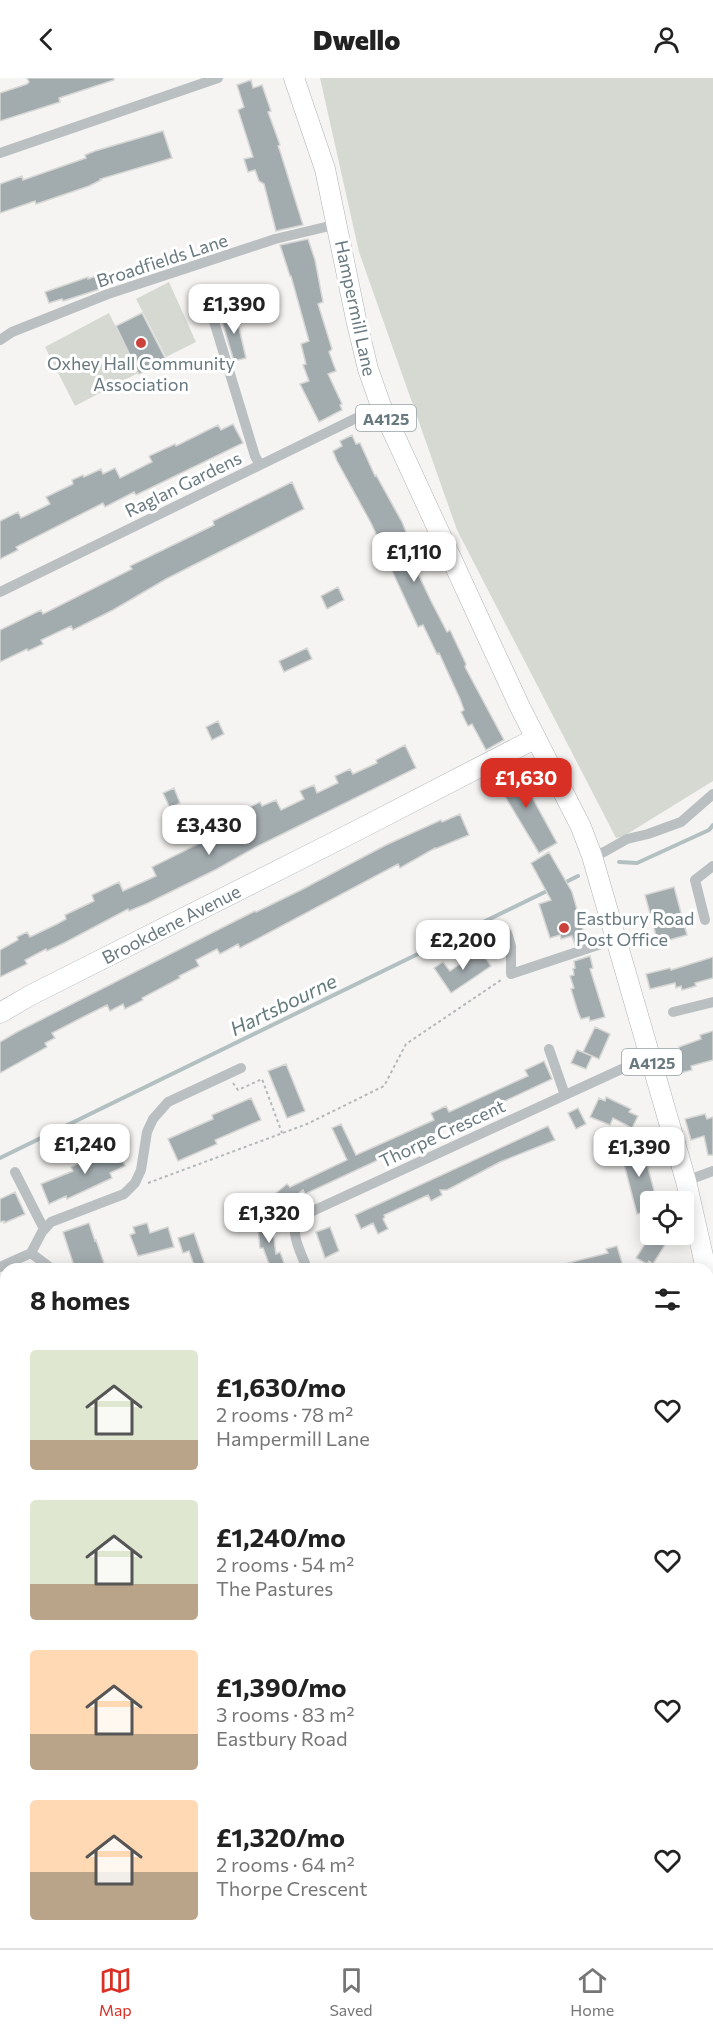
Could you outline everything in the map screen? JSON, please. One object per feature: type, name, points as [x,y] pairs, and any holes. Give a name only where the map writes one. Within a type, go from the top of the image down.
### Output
[{"type":"main road","name":"Hampermill Lane","points":[[294,78],[325,169],[356,319],[368,369],[381,406],[536,738],[581,827],[592,856]]},
{"type":"main road","name":"Brookdene Avenue","points":[[0,1013],[31,995],[536,738]]},
{"type":"main road","name":"A4125","points":[[592,856],[686,1181],[705,1263]]},
{"type":"street","points":[[0,153],[218,78]]},
{"type":"street","name":"Broadfields Lane","points":[[0,340],[12,332],[108,294],[196,267],[275,239],[338,224]]},
{"type":"street","points":[[213,318],[255,456],[260,465]]},
{"type":"street","name":"Raglan Gardens","points":[[0,592],[381,406]]},
{"type":"street","points":[[592,856],[627,839],[681,822],[713,794]]},
{"type":"street","points":[[705,920],[695,880],[713,866]]},
{"type":"street","points":[[507,933],[511,946],[511,974],[616,939]]},
{"type":"street","points":[[673,1012],[713,1002]]},
{"type":"street","points":[[549,1049],[565,1095]]},
{"type":"street","name":"Thorpe Crescent","points":[[306,1263],[294,1230],[301,1217],[650,1056]]},
{"type":"street","points":[[9,1263],[32,1253],[44,1229],[51,1222],[124,1194],[135,1184],[141,1170],[147,1132],[160,1110],[168,1102],[241,1068]]},
{"type":"street","points":[[686,1181],[713,1171]]},
{"type":"street","points":[[15,1172],[44,1229]]},
{"type":"street","points":[[32,1253],[44,1263]]},
{"type":"path","points":[[148,1184],[307,1124],[384,1086],[406,1044],[511,974]]},
{"type":"path","points":[[224,1076],[238,1090],[262,1079],[282,1133]]},
{"type":"shaded area","points":[[320,78],[713,78],[713,781],[624,836],[616,838],[457,530],[359,252]]},
{"type":"shaded area","points":[[169,282],[196,342],[166,357],[136,299]]},
{"type":"shaded area","points":[[109,313],[138,373],[75,406],[45,347]]},
{"type":"building","points":[[27,78],[114,78],[114,80],[59,98],[60,102],[0,121],[0,93],[27,84],[29,82]]},
{"type":"building","points":[[251,80],[253,88],[262,85],[271,111],[268,112],[303,225],[276,231],[264,184],[259,181],[255,170],[248,172],[244,159],[253,157],[238,110],[244,107],[237,85]]},
{"type":"building","points":[[163,131],[172,158],[100,179],[89,186],[36,204],[35,201],[0,213],[0,184],[22,176],[23,180],[86,158],[85,155],[95,151]]},
{"type":"building","points":[[308,239],[315,260],[323,302],[318,304],[332,349],[329,352],[336,371],[328,374],[342,404],[340,405],[342,410],[319,422],[300,384],[309,381],[303,365],[306,364],[301,344],[309,341],[280,245]]},
{"type":"building","points":[[96,276],[100,289],[49,303],[45,292]]},
{"type":"building","points":[[235,311],[246,358],[234,361],[220,315]]},
{"type":"building","name":"Oxhey Hall Community Association","points":[[142,313],[166,360],[139,374],[116,326]]},
{"type":"building","points":[[233,424],[243,443],[136,495],[134,492],[105,507],[103,503],[16,547],[18,550],[0,559],[0,521],[18,512],[21,518],[50,504],[46,497],[73,484],[72,480],[83,475],[84,477],[101,469],[103,474],[115,468],[120,478],[152,462],[149,456],[175,444],[176,446],[218,425],[221,430]]},
{"type":"building","points":[[352,435],[356,444],[360,443],[375,476],[402,522],[410,542],[412,541],[419,556],[419,560],[413,563],[447,632],[450,630],[466,664],[465,667],[504,740],[486,750],[472,724],[468,726],[461,712],[464,710],[460,699],[439,653],[437,654],[423,625],[418,627],[388,562],[386,563],[381,552],[384,551],[371,523],[337,461],[333,451],[342,446],[340,441]]},
{"type":"building","points":[[292,482],[304,509],[166,579],[113,610],[73,630],[71,626],[41,640],[43,644],[0,662],[0,630],[41,610],[43,614],[132,569],[130,566],[214,525],[213,521]]},
{"type":"building","points":[[338,587],[344,600],[327,609],[321,596]]},
{"type":"building","points":[[307,648],[312,659],[284,672],[279,661]]},
{"type":"building","points":[[218,721],[224,734],[212,740],[206,727]]},
{"type":"building","points":[[405,745],[416,768],[146,904],[129,911],[128,909],[64,943],[47,951],[46,949],[25,960],[27,964],[0,977],[0,950],[18,940],[17,937],[27,932],[30,937],[57,924],[66,919],[65,915],[94,901],[92,895],[119,882],[123,891],[156,876],[152,867],[208,839],[210,843],[231,833],[228,827],[240,822],[236,814],[260,802],[262,806],[276,800],[281,810],[304,799],[300,791],[314,785],[317,793],[338,783],[335,776],[350,769],[353,774],[377,763],[376,760]]},
{"type":"building","points":[[515,766],[557,843],[539,853],[497,783],[500,781],[497,776]]},
{"type":"building","points":[[174,788],[180,803],[170,808],[163,793]]},
{"type":"building","points":[[460,814],[469,835],[435,848],[400,868],[398,864],[240,948],[238,944],[220,954],[217,949],[196,960],[199,966],[125,1009],[123,1004],[110,1011],[107,1005],[81,1018],[52,1033],[55,1038],[45,1043],[47,1047],[0,1073],[0,1042],[17,1032],[386,845],[441,820],[442,822]]},
{"type":"building","points":[[549,852],[572,892],[586,941],[575,945],[572,936],[561,939],[560,935],[550,938],[539,904],[551,900],[531,863]]},
{"type":"building","points":[[674,887],[687,935],[658,943],[645,895]]},
{"type":"building","points":[[480,950],[491,966],[451,993],[434,968],[443,962],[450,971]]},
{"type":"building","points":[[590,956],[593,968],[590,969],[605,1017],[590,1021],[589,1017],[581,1019],[571,989],[574,988],[570,976],[574,975],[574,961]]},
{"type":"building","points":[[713,957],[713,978],[695,983],[696,986],[682,990],[681,986],[676,988],[675,983],[650,989],[646,974],[670,968],[671,970]]},
{"type":"building","points":[[595,1027],[610,1034],[599,1059],[583,1052]]},
{"type":"building","points":[[713,1031],[713,1060],[691,1066],[692,1070],[680,1073],[674,1051],[701,1039],[700,1035]]},
{"type":"building","points":[[577,1050],[592,1056],[586,1069],[571,1063]]},
{"type":"building","points":[[544,1061],[552,1079],[305,1194],[303,1190],[274,1213],[265,1202],[287,1184],[290,1187],[347,1160],[332,1128],[341,1124],[356,1155],[434,1120],[431,1113],[446,1106],[449,1112],[528,1076],[525,1070]]},
{"type":"building","points":[[286,1064],[305,1111],[287,1118],[268,1071]]},
{"type":"building","points":[[606,1097],[631,1109],[629,1112],[638,1116],[632,1128],[613,1118],[610,1125],[590,1117],[599,1098],[605,1101]]},
{"type":"building","points":[[251,1098],[261,1120],[215,1140],[217,1144],[178,1161],[168,1139],[213,1119],[212,1115]]},
{"type":"building","points":[[578,1108],[586,1124],[576,1129],[568,1113]]},
{"type":"building","points":[[705,1114],[707,1119],[713,1117],[713,1155],[708,1155],[704,1136],[691,1140],[685,1119]]},
{"type":"building","points":[[548,1126],[555,1140],[500,1162],[447,1190],[440,1190],[442,1195],[431,1201],[428,1195],[384,1215],[383,1219],[388,1229],[378,1234],[373,1223],[361,1229],[355,1215]]},
{"type":"building","points":[[635,1142],[636,1147],[642,1145],[654,1191],[640,1191],[640,1213],[637,1214],[624,1164],[628,1163],[624,1145]]},
{"type":"building","points":[[115,1143],[125,1166],[110,1173],[112,1178],[67,1199],[66,1196],[49,1204],[41,1184],[73,1171],[71,1167],[101,1153],[100,1150]]},
{"type":"building","points":[[15,1192],[25,1214],[4,1223],[4,1221],[0,1222],[0,1199]]},
{"type":"building","points":[[271,1217],[276,1254],[280,1252],[284,1263],[269,1263],[263,1248],[260,1248],[257,1219]]},
{"type":"building","points":[[89,1223],[104,1263],[73,1263],[63,1232]]},
{"type":"building","points":[[147,1223],[150,1233],[168,1227],[174,1247],[138,1256],[130,1235],[135,1233],[133,1227]]},
{"type":"building","points":[[330,1227],[339,1251],[325,1258],[316,1232]]},
{"type":"building","points":[[194,1233],[204,1263],[193,1263],[189,1251],[183,1253],[178,1238]]},
{"type":"building","points":[[644,1245],[665,1245],[654,1263],[649,1261],[645,1263],[636,1258]]},
{"type":"building","points":[[617,1246],[622,1263],[568,1263],[608,1253],[606,1249]]},
{"type":"waterway","name":"Hartsbourne","points":[[619,862],[637,863],[709,830],[713,825]]},
{"type":"waterway","name":"Hartsbourne","points":[[564,883],[578,876]]},
{"type":"waterway","name":"Hartsbourne","points":[[0,1158],[549,890]]},
{"type":"place","name":"Oxhey Hall Community Association","points":[[141,343]]},
{"type":"place","name":"Eastbury Road Post Office","points":[[564,928]]}]
